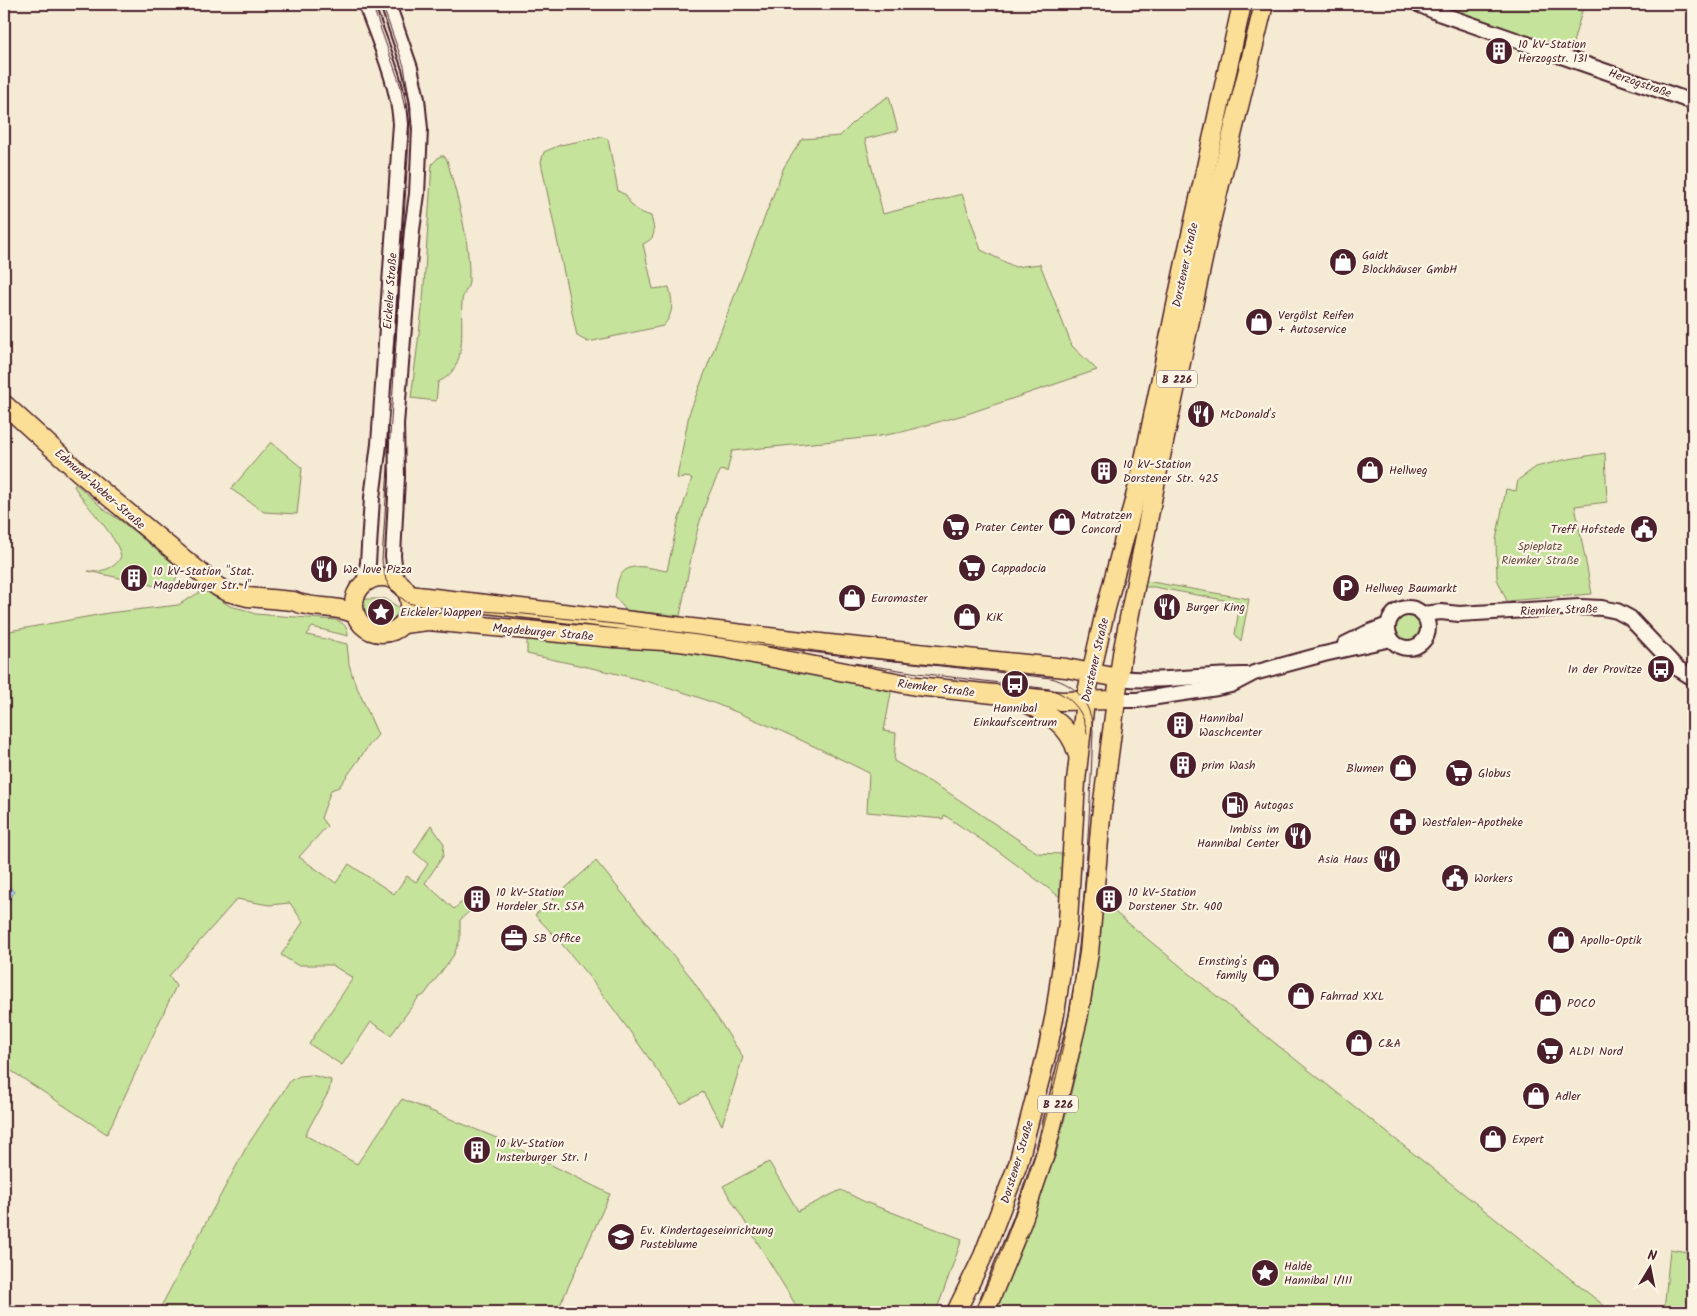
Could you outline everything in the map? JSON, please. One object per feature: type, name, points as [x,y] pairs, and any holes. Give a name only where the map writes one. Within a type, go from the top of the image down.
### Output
[{"type":"main road","name":"Dorstener Straße","points":[[956,1312],[983,1256],[1015,1172],[1047,1052],[1055,1014],[1068,922],[1078,756],[1085,701],[1141,474],[1185,262],[1242,4]]},
{"type":"main road","name":"Dorstener Straße","points":[[985,1312],[1022,1222],[1045,1154],[1078,1019],[1089,953],[1101,817],[1119,678],[1157,475],[1212,217],[1264,4]]},
{"type":"main road","name":"Edmund-Weber-Straße","points":[[4,404],[80,473],[218,587],[238,595],[293,601]]},
{"type":"main road","points":[[293,601],[359,589],[378,576],[389,577],[396,580],[406,589],[409,595],[410,610],[403,624],[390,632],[375,632],[360,624],[353,604],[359,589]]},
{"type":"main road","name":"Magdeburger Straße","points":[[409,595],[624,619]]},
{"type":"main road","points":[[293,601],[301,605],[346,610],[355,614]]},
{"type":"main road","name":"Riemker Straße","points":[[624,619],[829,644],[1066,668],[1119,678]]},
{"type":"main road","name":"Magdeburger Straße","points":[[403,624],[428,621],[624,638]]},
{"type":"main road","name":"Riemker Straße","points":[[624,638],[654,639],[703,645],[896,683],[1061,701],[1115,700]]},
{"type":"main road","points":[[1014,697],[1056,720],[1074,740],[1078,756]]},
{"type":"street","name":"Eickeler Straße","points":[[359,589],[368,563],[372,498],[379,444],[401,124],[391,72],[366,4]]},
{"type":"street","name":"Eickeler Straße","points":[[388,4],[410,68],[417,99],[420,129],[417,194],[412,230],[396,424],[397,477],[393,556],[396,580]]},
{"type":"street","name":"Herzogstraße","points":[[1418,4],[1441,14],[1693,102]]},
{"type":"street","name":"Riemker Straße","points":[[1422,614],[1442,612],[1459,614],[1580,607],[1616,611],[1630,618],[1677,668],[1693,678]]},
{"type":"street","points":[[1412,608],[1422,614],[1427,622],[1428,630],[1422,642],[1414,647],[1401,647],[1389,632],[1393,615],[1402,609],[1412,608]]},
{"type":"street","name":"Riemker Straße","points":[[1428,630],[1459,614]]},
{"type":"street","name":"Riemker Straße","points":[[1115,700],[1137,700],[1231,685],[1249,675],[1324,654],[1367,633],[1389,632]]},
{"type":"street","name":"Riemker Straße","points":[[1119,678],[1145,681],[1196,678],[1218,674],[1249,675]]},
{"type":"green space","points":[[1441,4],[1584,4],[1570,53],[1470,17]]},
{"type":"green space","points":[[889,96],[898,131],[865,139],[883,214],[962,194],[981,250],[1015,267],[1040,264],[1072,346],[1097,370],[967,414],[902,432],[874,437],[732,451],[727,472],[721,470],[705,504],[680,616],[626,610],[615,597],[618,581],[623,572],[634,567],[648,567],[667,571],[677,525],[692,478],[677,478],[689,414],[784,167],[802,139],[840,136],[863,113]]},
{"type":"green space","points":[[602,137],[608,139],[618,191],[626,195],[636,209],[651,216],[654,233],[651,239],[643,244],[653,289],[669,287],[672,308],[663,326],[588,342],[577,336],[541,162],[544,152],[560,145]]},
{"type":"green space","points":[[440,156],[444,156],[447,160],[459,205],[468,250],[469,281],[462,299],[462,336],[459,358],[455,368],[448,376],[438,382],[436,401],[411,398],[423,301],[432,164]]},
{"type":"green space","points":[[271,442],[302,468],[297,514],[264,512],[231,489]]},
{"type":"green space","name":"Spieplatz Riemker Straße","points":[[1605,453],[1607,502],[1575,506],[1592,594],[1507,601],[1497,579],[1496,540],[1506,489],[1516,491],[1518,480],[1536,467]]},
{"type":"green space","points":[[76,484],[106,511],[174,564],[178,573],[174,581],[169,585],[160,587],[88,571],[98,571],[112,567],[121,556],[107,530],[74,486]]},
{"type":"green space","points":[[1146,581],[1249,599],[1241,641],[1235,634],[1240,603],[1145,587]]},
{"type":"green space","points":[[202,591],[230,606],[255,614],[336,620],[343,624],[347,630],[348,636],[312,627],[307,635],[347,644],[349,664],[353,678],[378,735],[339,787],[331,790],[321,818],[327,826],[299,857],[336,883],[349,864],[394,894],[407,876],[416,882],[428,864],[414,852],[431,825],[444,844],[443,856],[425,883],[454,909],[478,888],[480,890],[470,899],[476,905],[460,920],[460,940],[453,956],[424,995],[418,998],[391,1035],[371,1022],[342,1065],[309,1044],[353,978],[332,965],[297,965],[281,955],[303,922],[290,903],[269,905],[237,899],[169,976],[176,986],[107,1134],[4,1066],[4,910],[14,892],[4,881],[4,632],[108,613],[178,605]]},
{"type":"green space","points":[[360,599],[386,599],[404,611],[391,623],[377,624],[365,616],[361,608]]},
{"type":"green space","points":[[1408,615],[1417,619],[1421,628],[1417,637],[1408,641],[1399,637],[1395,628],[1399,619]]},
{"type":"green space","points":[[527,637],[694,649],[888,688],[891,693],[884,731],[896,733],[894,761],[949,793],[1038,853],[1062,854],[1060,897],[998,851],[944,815],[943,819],[867,812],[869,773],[804,741],[692,695],[631,677],[527,654]]},
{"type":"green space","points":[[596,861],[690,976],[743,1057],[722,1125],[703,1092],[681,1104],[594,983],[535,915]]},
{"type":"green space","points":[[1103,905],[1111,909],[1246,1020],[1612,1312],[995,1312],[1033,1219],[1056,1154],[1093,990]]},
{"type":"green space","points":[[311,1075],[331,1080],[329,1091],[305,1135],[357,1164],[402,1099],[499,1139],[610,1194],[557,1312],[158,1312],[247,1146],[291,1080],[300,1076]]},
{"type":"green space","points":[[769,1162],[798,1211],[841,1190],[865,1202],[962,1239],[936,1312],[800,1312],[723,1186]]},
{"type":"green space","points":[[1670,1249],[1693,1253],[1693,1312],[1664,1312]]},
{"type":"water","points":[[4,881],[14,892],[4,910]]},
{"type":"tram line","points":[[372,4],[400,84],[405,109]]},
{"type":"tram line","points":[[382,4],[404,66],[411,108],[382,561],[386,580],[392,591],[408,603],[426,607],[524,614],[624,625],[867,658],[1051,678],[1075,690],[1086,704],[1092,721],[1093,731],[1084,892],[1073,993],[1054,1087],[1028,1179],[1012,1224],[975,1312]]},
{"type":"tram line","points":[[854,663],[1050,689],[1058,692],[1076,706],[1086,726],[1087,734]]},
{"type":"place","name":"10 kV-Station Herzogstr. 131","points":[[1499,51]]},
{"type":"place","name":"Gaidt Blockhäuser GmbH","points":[[1343,262]]},
{"type":"place","name":"Vergölst Reifen + Autoservice","points":[[1259,322]]},
{"type":"place","name":"McDonald's","points":[[1201,414]]},
{"type":"place","name":"Hellweg","points":[[1370,470]]},
{"type":"place","name":"10 kV-Station Dorstener Str. 425","points":[[1104,471]]},
{"type":"place","name":"Matratzen Concord","points":[[1062,522]]},
{"type":"place","name":"Prater Center","points":[[956,527]]},
{"type":"place","name":"Treff Hofstede","points":[[1644,529]]},
{"type":"place","name":"Cappadocia","points":[[972,568]]},
{"type":"place","name":"We love Pizza","points":[[324,569]]},
{"type":"place","name":"10 kV-Station \"Stat. Magdeburger Str. 1\"","points":[[134,578]]},
{"type":"place","name":"Hellweg Baumarkt","points":[[1346,588]]},
{"type":"place","name":"Euromaster","points":[[852,598]]},
{"type":"place","name":"Burger King","points":[[1167,607]]},
{"type":"place","name":"Eickeler Wappen","points":[[381,612]]},
{"type":"place","name":"KiK","points":[[967,617]]},
{"type":"place","name":"In der Provitze","points":[[1661,669]]},
{"type":"place","name":"Hannibal Einkaufscentrum","points":[[1015,684]]},
{"type":"place","name":"Hannibal Waschcenter","points":[[1180,725]]},
{"type":"place","name":"prim Wash","points":[[1183,765]]},
{"type":"place","name":"Blumen","points":[[1403,768]]},
{"type":"place","name":"Globus","points":[[1459,773]]},
{"type":"place","name":"Autogas","points":[[1235,805]]},
{"type":"place","name":"Westfalen-Apotheke","points":[[1403,822]]},
{"type":"place","name":"Imbiss im Hannibal Center","points":[[1298,836]]},
{"type":"place","name":"Asia Haus","points":[[1387,859]]},
{"type":"place","name":"Workers","points":[[1455,878]]},
{"type":"place","name":"10 kV-Station Hordeler Str. 55A","points":[[477,899]]},
{"type":"place","name":"10 kV-Station Dorstener Str. 400","points":[[1109,899]]},
{"type":"place","name":"SB Office","points":[[514,938]]},
{"type":"place","name":"Apollo-Optik","points":[[1561,940]]},
{"type":"place","name":"Ernsting's family","points":[[1266,968]]},
{"type":"place","name":"Fahrrad XXL","points":[[1301,996]]},
{"type":"place","name":"POCO","points":[[1548,1003]]},
{"type":"place","name":"C&A","points":[[1359,1043]]},
{"type":"place","name":"ALDI Nord","points":[[1550,1051]]},
{"type":"place","name":"Adler","points":[[1536,1096]]},
{"type":"place","name":"Expert","points":[[1493,1139]]},
{"type":"place","name":"10 kV-Station Insterburger Str. 1","points":[[477,1150]]},
{"type":"place","name":"Ev. Kindertageseinrichtung Pusteblume","points":[[621,1237]]},
{"type":"place","name":"Halde Hannibal I/III","points":[[1265,1273]]}]
